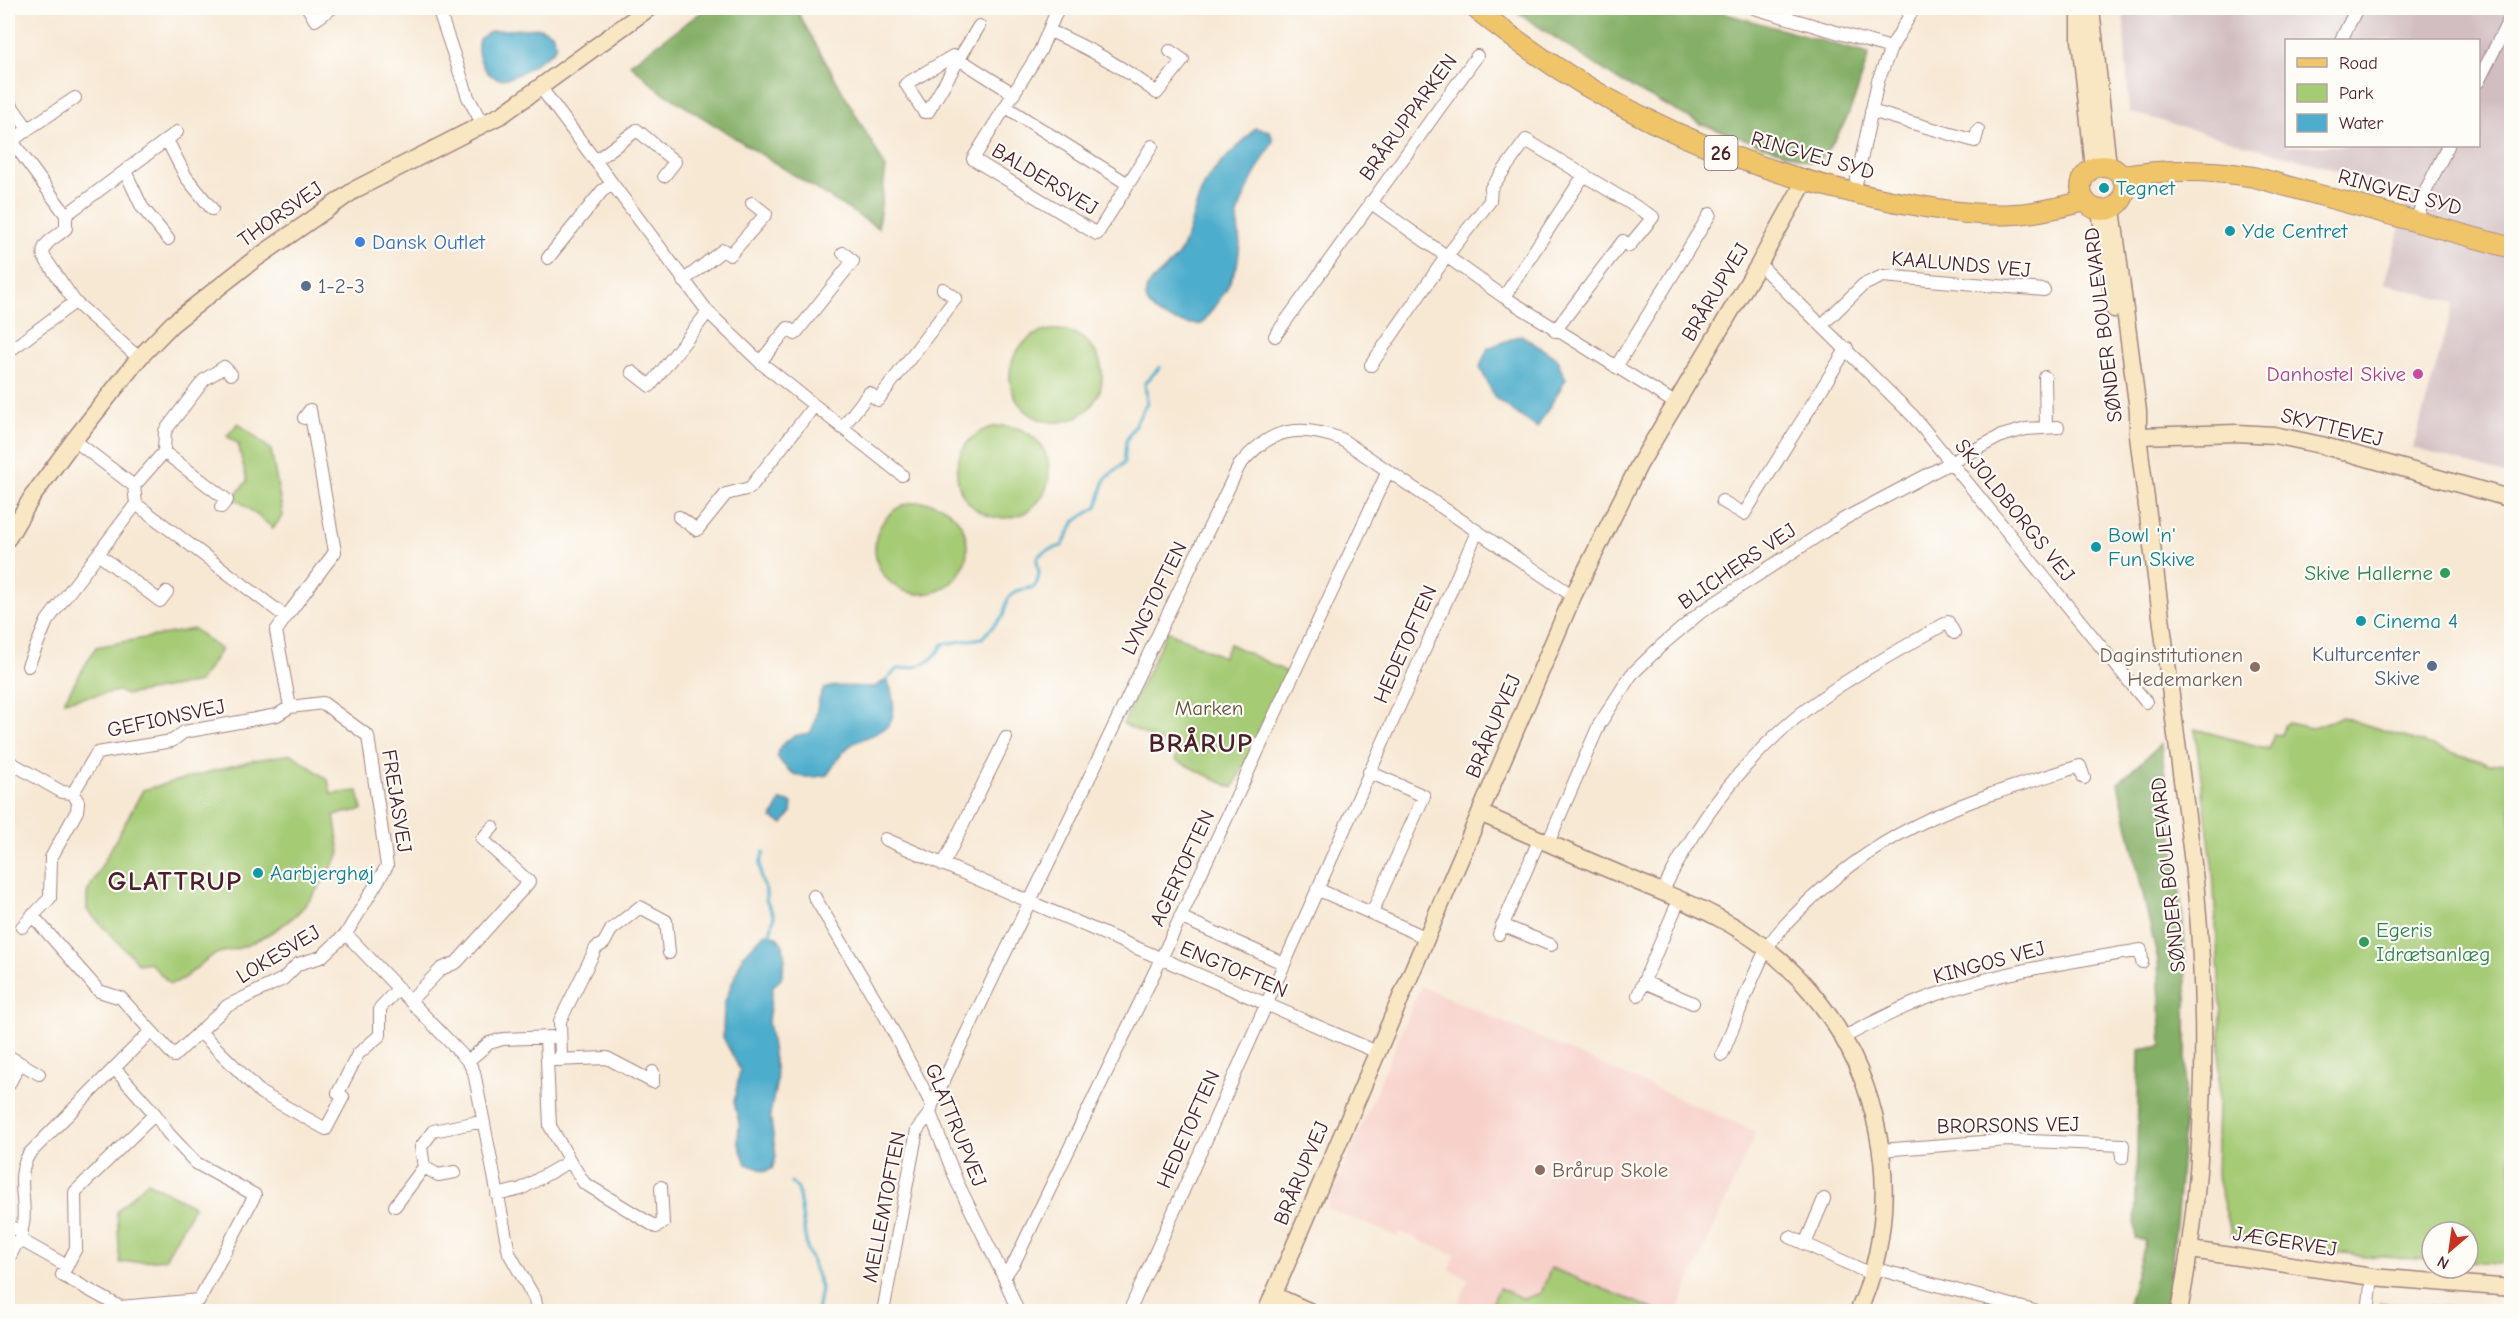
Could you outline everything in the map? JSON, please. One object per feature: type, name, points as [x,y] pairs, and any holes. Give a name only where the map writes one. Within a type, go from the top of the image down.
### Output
[{"type":"main road","name":"RINGVEJ SYD","points":[[1475,8],[1561,71],[1653,123],[1743,161],[1805,181],[1921,206],[2000,213],[2094,202]]},
{"type":"main road","name":"RINGVEJ SYD","points":[[2112,175],[2197,170],[2254,177],[2511,248]]},
{"type":"main road","points":[[2112,175],[2121,202],[2094,202],[2084,177],[2112,175]]},
{"type":"street","points":[[308,8],[315,20],[332,8]]},
{"type":"street","points":[[438,8],[468,97],[483,125]]},
{"type":"street","name":"THORSVEJ","points":[[8,538],[32,497],[74,440],[139,358],[172,324],[203,299],[356,189],[483,125],[541,88],[649,8]]},
{"type":"street","name":"BALDERSVEJ","points":[[1058,8],[1050,30],[974,159],[1097,234],[1152,146]]},
{"type":"street","points":[[1754,8],[1891,48]]},
{"type":"street","points":[[1854,193],[1878,81],[1891,48],[1914,8]]},
{"type":"street","points":[[2080,8],[2080,40],[2112,175]]},
{"type":"street","points":[[2091,8],[2112,175]]},
{"type":"street","points":[[2342,39],[2357,8]]},
{"type":"street","points":[[2480,78],[2511,13],[2503,8]]},
{"type":"street","points":[[980,26],[959,59],[928,112],[924,112],[906,84],[953,56],[959,59],[1014,94]]},
{"type":"street","points":[[1050,30],[1099,53],[1157,93],[1183,60],[1170,51]]},
{"type":"street","name":"BRÅRUPPARKEN","points":[[1275,336],[1477,56]]},
{"type":"street","points":[[541,88],[708,312],[760,362],[902,475]]},
{"type":"street","points":[[75,98],[12,141],[66,215],[66,228],[45,244],[42,251],[44,257],[75,302],[139,358]]},
{"type":"street","points":[[8,101],[28,129]]},
{"type":"street","name":"BALDERSVEJ","points":[[1006,107],[1128,184]]},
{"type":"street","points":[[1871,111],[1975,141],[1978,130]]},
{"type":"street","points":[[595,161],[638,130],[675,162],[663,176]]},
{"type":"street","points":[[66,215],[177,132]]},
{"type":"street","points":[[167,140],[186,177],[212,209]]},
{"type":"street","points":[[1371,365],[1446,257],[1490,201],[1491,188],[1526,140],[1653,217],[1629,246],[1623,241],[1555,331]]},
{"type":"street","points":[[2416,222],[2427,188],[2448,147]]},
{"type":"street","points":[[125,171],[142,207],[168,239]]},
{"type":"street","points":[[1504,297],[1584,175]]},
{"type":"street","name":"BRÅRUPVEJ","points":[[1266,1311],[1573,596],[1617,506],[1805,181]]},
{"type":"street","points":[[548,258],[602,191],[612,184]]},
{"type":"street","points":[[683,281],[723,249],[730,255],[766,214],[752,202]]},
{"type":"street","name":"BRÅRUPPARKEN","points":[[1370,202],[1555,331],[1675,403]]},
{"type":"street","name":"SØNDER BOULEVARD","points":[[2094,202],[2138,411],[2138,436],[2196,891],[2203,1063],[2191,1250],[2179,1311]]},
{"type":"street","points":[[1616,367],[1710,214]]},
{"type":"street","points":[[760,362],[788,328],[795,333],[853,261],[843,253]]},
{"type":"street","name":"SKJOLDBORGS VEJ","points":[[1759,264],[1847,348],[1913,416],[2146,702]]},
{"type":"street","name":"KAALUNDS VEJ","points":[[1822,325],[1863,285],[1883,276],[2044,290]]},
{"type":"street","points":[[842,428],[869,393],[878,400],[956,298],[943,289]]},
{"type":"street","points":[[8,352],[75,302]]},
{"type":"street","points":[[632,372],[650,386],[708,312]]},
{"type":"street","points":[[1722,501],[1744,514],[1847,348]]},
{"type":"street","points":[[134,486],[164,452],[165,431],[204,380],[225,367],[231,374]]},
{"type":"street","name":"BLICHERS VEJ","points":[[1551,945],[1500,929],[1599,725],[1631,675],[1701,612],[1842,520],[2001,436],[2026,429],[2052,428],[2045,377]]},
{"type":"street","points":[[679,517],[697,530],[726,494],[750,489],[814,406]]},
{"type":"street","points":[[290,707],[276,631],[335,552],[310,410],[304,418]]},
{"type":"street","name":"LYNGTOFTEN","points":[[931,1109],[1239,466],[1253,448],[1284,431],[1321,432],[1341,439],[1573,596]]},
{"type":"street","name":"SKYTTEVEJ","points":[[2138,436],[2237,433],[2274,435],[2321,445],[2511,499]]},
{"type":"street","points":[[28,666],[47,621],[136,504],[134,486],[74,440]]},
{"type":"street","points":[[164,452],[227,500],[221,507]]},
{"type":"street","name":"AGERTOFTEN","points":[[1004,1277],[1015,1261],[1161,959],[1388,471]]},
{"type":"street","points":[[136,504],[286,617]]},
{"type":"street","name":"HEDETOFTEN","points":[[1129,1311],[1264,1004],[1477,532]]},
{"type":"street","points":[[98,554],[160,602],[167,592]]},
{"type":"street","points":[[1662,892],[1683,849],[1707,813],[1759,750],[1789,723],[1827,694],[1947,622],[1954,633]]},
{"type":"street","name":"FREJASVEJ","points":[[290,707],[322,704],[368,736],[387,866],[346,934]]},
{"type":"street","name":"GEFIONSVEJ","points":[[73,793],[97,753],[172,741],[184,732],[277,715],[290,707]]},
{"type":"street","points":[[943,865],[1006,738]]},
{"type":"street","points":[[8,761],[62,792],[73,793],[78,802],[77,811],[51,858],[50,898],[22,927]]},
{"type":"street","points":[[1722,1055],[1767,949],[1797,913],[1830,882],[1887,840],[1927,818],[1969,800],[2080,765],[2084,778]]},
{"type":"street","points":[[1369,772],[1424,796],[1372,913]]},
{"type":"street","points":[[1480,813],[1717,916],[1767,949],[1801,980],[1844,1037],[1863,1077],[1873,1106],[1881,1150],[1885,1191],[1882,1228],[1872,1271],[1858,1311]]},
{"type":"street","points":[[410,1001],[441,969],[457,962],[529,882],[482,839],[493,827]]},
{"type":"street","name":"ENGTOFTEN","points":[[885,839],[1377,1052]]},
{"type":"street","points":[[1317,889],[1426,938]]},
{"type":"street","name":"GLATTRUPVEJ","points":[[814,896],[885,1014],[931,1109],[957,1182],[1004,1277],[1018,1311]]},
{"type":"street","points":[[1638,995],[1679,900]]},
{"type":"street","points":[[561,1059],[560,1022],[596,948],[603,943],[611,930],[640,907],[666,921],[669,953]]},
{"type":"street","points":[[8,1260],[20,1236],[24,1221],[21,1171],[24,1162],[29,1154],[151,1031],[122,998],[99,991],[32,915]]},
{"type":"street","points":[[1180,918],[1283,963]]},
{"type":"street","name":"LOKESVEJ","points":[[151,1031],[174,1056],[226,1006],[283,979],[298,964],[321,957],[346,934],[468,1061],[474,1072],[509,1253],[535,1299],[537,1311]]},
{"type":"street","name":"KINGOS VEJ","points":[[1844,1037],[1941,992],[1987,978],[2031,968],[2141,950],[2142,962]]},
{"type":"street","points":[[1644,982],[1693,1003]]},
{"type":"street","points":[[200,1032],[261,1094],[326,1129],[343,1097],[338,1093],[358,1054],[380,1035],[380,1008],[398,989]]},
{"type":"street","points":[[468,1061],[489,1043],[503,1039],[561,1037]]},
{"type":"street","points":[[546,1038],[550,1126],[584,1184],[656,1227],[663,1223],[661,1187]]},
{"type":"street","points":[[8,1056],[39,1074]]},
{"type":"street","points":[[547,1060],[607,1058],[653,1082],[653,1072]]},
{"type":"street","points":[[8,1086],[20,1064]]},
{"type":"street","points":[[115,1069],[155,1114],[168,1133],[196,1163],[255,1195],[200,1300],[120,1307],[62,1275],[76,1248],[75,1192],[155,1114]]},
{"type":"street","name":"MELLEMTOFTEN","points":[[883,1311],[917,1130],[931,1109]]},
{"type":"street","points":[[395,1206],[424,1167],[421,1147],[433,1131],[483,1120]]},
{"type":"street","name":"BRORSONS VEJ","points":[[1881,1150],[2008,1140],[2123,1145],[2122,1158]]},
{"type":"street","points":[[497,1195],[521,1189],[570,1161]]},
{"type":"street","points":[[424,1167],[438,1175],[455,1172]]},
{"type":"street","points":[[1805,1244],[1824,1199]]},
{"type":"street","points":[[8,1225],[20,1236],[67,1266]]},
{"type":"street","points":[[1790,1238],[1872,1271],[2038,1311]]},
{"type":"street","name":"JÆGERVEJ","points":[[2191,1250],[2372,1277],[2511,1288]]},
{"type":"street","points":[[2367,1311],[2372,1277]]},
{"type":"street","points":[[1273,1295],[1311,1311]]},
{"type":"shaded area","points":[[2123,8],[2511,8],[2511,476],[2413,448],[2454,303],[2384,283],[2411,191],[2129,112]]},
{"type":"shaded area","name":"Brårup Skole","points":[[1421,986],[1756,1132],[1677,1311],[1455,1311],[1469,1279],[1450,1270],[1455,1255],[1400,1232],[1398,1237],[1326,1208]]},
{"type":"green space","points":[[707,8],[795,8],[886,168],[878,228],[659,90],[630,64]]},
{"type":"green space","points":[[1511,8],[1705,8],[1869,54],[1855,99],[1843,125],[1817,164],[1701,124],[1620,81]]},
{"type":"green space","points":[[1056,330],[1073,334],[1088,344],[1098,359],[1102,376],[1098,393],[1088,408],[1073,418],[1056,422],[1039,418],[1024,408],[1014,393],[1010,376],[1014,359],[1024,344],[1039,334]]},
{"type":"green space","points":[[238,423],[271,450],[283,516],[273,528],[234,497],[247,481],[238,444],[227,436]]},
{"type":"green space","points":[[1003,426],[1020,430],[1035,440],[1045,455],[1049,472],[1045,489],[1035,504],[1020,514],[1003,518],[986,514],[971,504],[961,489],[957,472],[961,455],[971,440],[986,430]]},
{"type":"green space","points":[[921,502],[938,506],[953,516],[963,531],[967,548],[963,565],[953,580],[938,590],[921,594],[904,590],[889,580],[879,565],[875,548],[879,531],[889,516],[904,506]]},
{"type":"green space","points":[[194,629],[221,650],[199,682],[126,695],[119,691],[64,701],[96,647]]},
{"type":"green space","name":"Marken","points":[[1167,631],[1223,657],[1230,644],[1287,672],[1233,788],[1175,760],[1179,751],[1123,724]]},
{"type":"green space","name":"Egeris Idrætsanlæg","points":[[2342,717],[2488,764],[2511,763],[2511,1265],[2480,1263],[2480,1220],[2420,1220],[2420,1259],[2365,1256],[2232,1237],[2216,1174],[2221,1012],[2213,871],[2195,729],[2269,749],[2274,734],[2281,735],[2284,725],[2288,723],[2311,728]]},
{"type":"green space","points":[[2161,744],[2184,939],[2186,1079],[2184,1126],[2177,1219],[2166,1311],[2126,1311],[2145,1241],[2135,1238],[2139,1050],[2162,1046],[2158,961],[2118,783]]},
{"type":"green space","points":[[292,754],[328,780],[331,794],[358,791],[362,810],[334,815],[340,853],[312,897],[292,918],[247,945],[210,957],[183,979],[170,984],[149,962],[139,964],[87,910],[87,893],[143,790],[254,760]]},
{"type":"green space","points":[[147,1182],[194,1206],[165,1259],[120,1263],[117,1211]]},
{"type":"green space","points":[[1551,1268],[1658,1311],[1489,1311],[1499,1288],[1524,1299],[1541,1293]]},
{"type":"green space","points":[[2380,1303],[2496,1311],[2379,1311]]},
{"type":"water","points":[[540,28],[552,33],[556,45],[553,51],[517,75],[498,78],[490,75],[483,66],[478,53],[479,39],[491,31]]},
{"type":"water","points":[[1255,128],[1270,131],[1273,141],[1251,181],[1237,214],[1240,245],[1237,266],[1226,290],[1202,324],[1185,323],[1166,318],[1151,307],[1147,300],[1147,287],[1179,254],[1206,182],[1217,167]]},
{"type":"water","points":[[1521,335],[1556,358],[1566,379],[1537,428],[1495,398],[1480,367],[1488,348]]},
{"type":"water","points":[[886,680],[891,688],[893,713],[886,727],[847,748],[827,775],[804,777],[787,769],[777,756],[779,750],[793,737],[810,733],[824,689],[834,686],[875,687]]},
{"type":"water","points":[[781,800],[792,803],[791,813],[783,824],[772,818]]},
{"type":"water","points":[[765,933],[776,936],[783,945],[785,960],[781,979],[773,986],[768,1021],[777,1080],[770,1114],[776,1157],[772,1169],[765,1171],[746,1164],[738,1142],[739,1123],[734,1102],[740,1070],[723,1037],[724,1004],[743,956]]},
{"type":"waterway","points":[[886,680],[897,669],[924,664],[939,651],[943,644],[982,638],[1003,616],[1011,595],[1016,591],[1034,587],[1039,573],[1038,558],[1041,554],[1062,546],[1075,521],[1097,507],[1105,479],[1124,463],[1126,441],[1147,403],[1145,383],[1160,367]]},
{"type":"waterway","points":[[764,852],[760,863],[761,879],[766,891],[766,900],[774,916],[770,934]]},
{"type":"waterway","points":[[791,1182],[798,1189],[807,1248],[821,1288],[817,1312]]},
{"type":"place","name":"Tegnet","points":[[2104,188]]},
{"type":"place","name":"Yde Centret","points":[[2230,231]]},
{"type":"place","name":"Dansk Outlet","points":[[360,242]]},
{"type":"place","name":"1-2-3","points":[[306,286]]},
{"type":"place","name":"Danhostel Skive","points":[[2418,374]]},
{"type":"place","name":"Bowl 'n' Fun Skive","points":[[2096,547]]},
{"type":"place","name":"Skive Hallerne","points":[[2445,573]]},
{"type":"place","name":"Cinema 4","points":[[2361,621]]},
{"type":"place","name":"Kulturcenter Skive","points":[[2432,666]]},
{"type":"place","name":"Daginstitutionen Hedemarken","points":[[2255,667]]},
{"type":"place","name":"Aarbjerghøj","points":[[258,873]]},
{"type":"place","name":"Egeris Idrætsanlæg","points":[[2364,942]]},
{"type":"place","name":"Brårup Skole","points":[[1540,1170]]},
{"type":"district","name":"BRÅRUP","points":[[1201,743]]},
{"type":"district","name":"GLATTRUP","points":[[175,881]]}]
